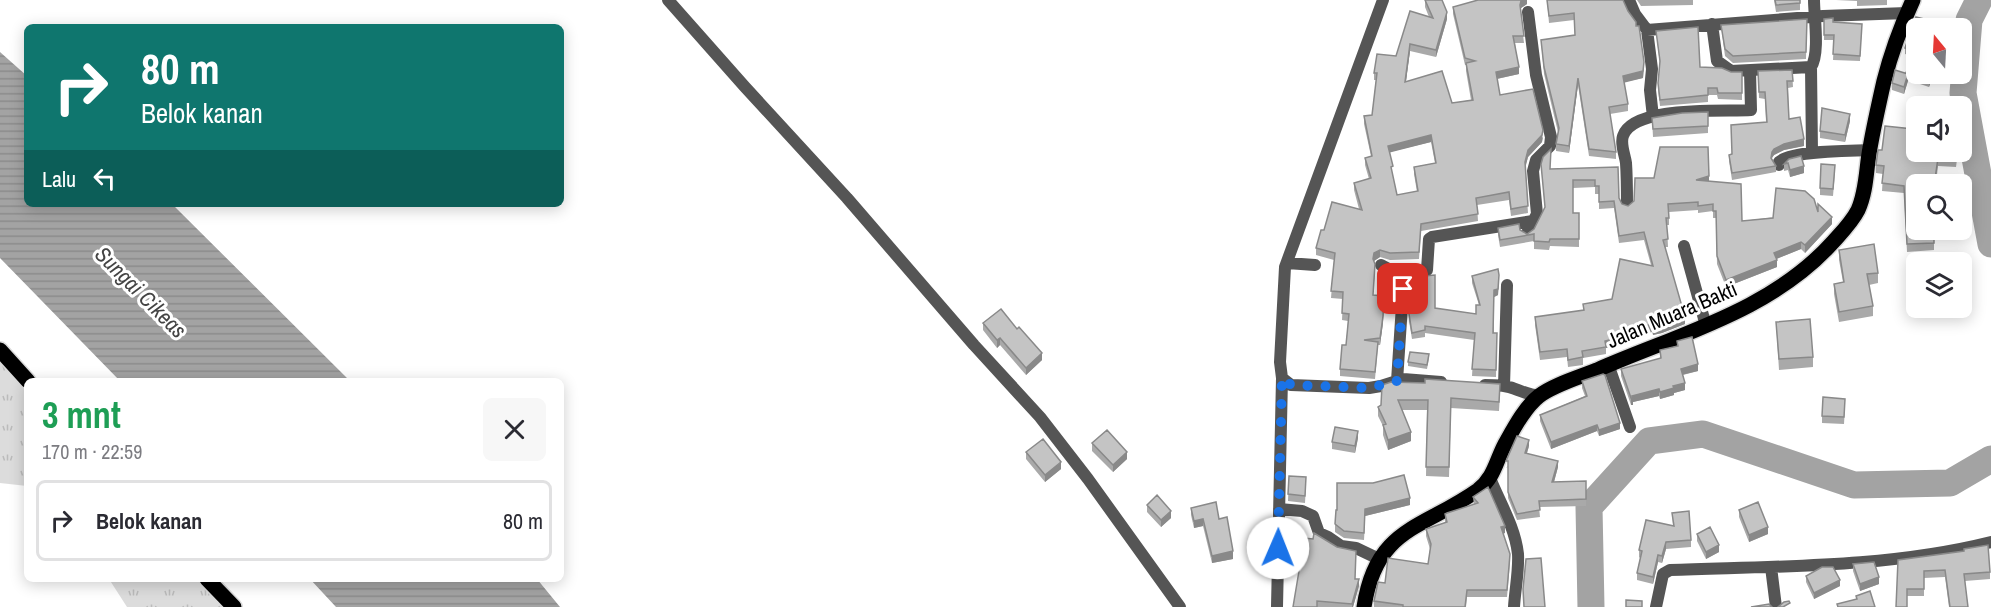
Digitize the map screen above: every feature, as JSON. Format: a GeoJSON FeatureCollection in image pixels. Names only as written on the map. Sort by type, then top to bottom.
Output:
{"type":"FeatureCollection","features":[{"type":"Feature","properties":{"kind":"main road","name":"Jalan Muara Bakti"},"geometry":{"type":"LineString","coordinates":[[1364,607],[1370,581],[1379,559],[1391,544],[1413,527],[1463,500],[1490,478],[1505,445],[1526,411],[1539,396],[1608,364],[1706,326],[1765,297],[1786,284],[1828,248],[1851,222],[1858,210],[1884,80],[1901,26],[1910,7]]}},
{"type":"Feature","properties":{"kind":"main road"},"geometry":{"type":"LineString","coordinates":[[0,350],[25,378]]}},
{"type":"Feature","properties":{"kind":"main road"},"geometry":{"type":"LineString","coordinates":[[210,582],[234,607]]}},
{"type":"Feature","properties":{"kind":"street"},"geometry":{"type":"LineString","coordinates":[[668,0],[1040,417],[1088,479],[1180,607]]}},
{"type":"Feature","properties":{"kind":"street"},"geometry":{"type":"LineString","coordinates":[[1277,607],[1282,378],[1280,362],[1285,267],[1383,0]]}},
{"type":"Feature","properties":{"kind":"street"},"geometry":{"type":"LineString","coordinates":[[1629,0],[1635,14],[1647,30],[1652,69],[1650,90],[1653,117]]}},
{"type":"Feature","properties":{"kind":"street"},"geometry":{"type":"LineString","coordinates":[[1812,153],[1810,67],[1813,64],[1815,48],[1814,0]]}},
{"type":"Feature","properties":{"kind":"street"},"geometry":{"type":"LineString","coordinates":[[1647,30],[1910,7]]}},
{"type":"Feature","properties":{"kind":"street"},"geometry":{"type":"LineString","coordinates":[[1527,233],[1537,214],[1533,171],[1536,160],[1550,146],[1551,137],[1536,75],[1528,12]]}},
{"type":"Feature","properties":{"kind":"street"},"geometry":{"type":"LineString","coordinates":[[1712,24],[1717,61],[1731,71],[1810,67]]}},
{"type":"Feature","properties":{"kind":"street"},"geometry":{"type":"LineString","coordinates":[[1628,205],[1622,138],[1626,130],[1641,121],[1675,112],[1750,110],[1750,71]]}},
{"type":"Feature","properties":{"kind":"street"},"geometry":{"type":"LineString","coordinates":[[1779,165],[1785,157],[1870,150]]}},
{"type":"Feature","properties":{"kind":"street"},"geometry":{"type":"LineString","coordinates":[[1381,265],[1404,275],[1424,273],[1427,270],[1429,239],[1432,237],[1533,221]]}},
{"type":"Feature","properties":{"kind":"street"},"geometry":{"type":"LineString","coordinates":[[1684,246],[1706,326]]}},
{"type":"Feature","properties":{"kind":"street"},"geometry":{"type":"LineString","coordinates":[[1287,263],[1315,265]]}},
{"type":"Feature","properties":{"kind":"street"},"geometry":{"type":"LineString","coordinates":[[1397,381],[1404,275]]}},
{"type":"Feature","properties":{"kind":"street"},"geometry":{"type":"LineString","coordinates":[[1504,386],[1507,285]]}},
{"type":"Feature","properties":{"kind":"street"},"geometry":{"type":"LineString","coordinates":[[1608,364],[1630,427]]}},
{"type":"Feature","properties":{"kind":"street"},"geometry":{"type":"LineString","coordinates":[[1282,378],[1291,385],[1369,388],[1403,379],[1448,382]]}},
{"type":"Feature","properties":{"kind":"street"},"geometry":{"type":"LineString","coordinates":[[1471,384],[1504,386],[1539,396]]}},
{"type":"Feature","properties":{"kind":"street"},"geometry":{"type":"LineString","coordinates":[[1490,478],[1504,506],[1517,549],[1514,607]]}},
{"type":"Feature","properties":{"kind":"street"},"geometry":{"type":"LineString","coordinates":[[1279,509],[1302,511],[1313,516],[1319,533],[1341,546],[1356,548],[1379,559]]}},
{"type":"Feature","properties":{"kind":"street"},"geometry":{"type":"LineString","coordinates":[[1656,607],[1663,574],[1667,571],[1837,564],[1928,555],[1991,542]]}},
{"type":"Feature","properties":{"kind":"street"},"geometry":{"type":"LineString","coordinates":[[1771,567],[1776,607]]}},
{"type":"Feature","properties":{"kind":"green space"},"geometry":{"type":"Polygon","coordinates":[[[0,350],[24,378],[24,486],[0,483],[0,350]]]}},
{"type":"Feature","properties":{"kind":"green space"},"geometry":{"type":"Polygon","coordinates":[[[111,582],[212,582],[235,607],[127,607],[111,582]]]}},
{"type":"Feature","properties":{"kind":"water","name":"Sungai Cikeas"},"geometry":{"type":"Polygon","coordinates":[[[0,52],[24,73],[24,207],[175,207],[347,378],[117,378],[0,258],[0,52]]]}},
{"type":"Feature","properties":{"kind":"water"},"geometry":{"type":"Polygon","coordinates":[[[313,582],[539,582],[560,607],[336,607],[313,582]]]}},
{"type":"Feature","properties":{"kind":"building"},"geometry":{"type":"Polygon","coordinates":[[[1425,0],[1442,0],[1447,12],[1436,50],[1410,44],[1405,82],[1442,71],[1452,103],[1473,100],[1466,63],[1475,61],[1465,58],[1453,7],[1478,0],[1522,0],[1520,5],[1524,36],[1513,36],[1519,67],[1496,72],[1500,95],[1533,89],[1543,130],[1542,135],[1528,150],[1525,162],[1528,206],[1511,209],[1509,192],[1476,198],[1478,214],[1421,224],[1419,252],[1390,253],[1380,250],[1374,253],[1373,295],[1384,296],[1383,316],[1380,338],[1364,340],[1378,342],[1375,372],[1340,369],[1342,345],[1346,345],[1349,314],[1342,313],[1343,292],[1331,291],[1335,253],[1316,248],[1332,202],[1362,210],[1354,183],[1371,178],[1365,158],[1372,156],[1364,116],[1372,115],[1377,54],[1396,56],[1410,11],[1433,18],[1425,0]],[[1431,135],[1388,146],[1397,195],[1418,191],[1414,167],[1436,163],[1431,135]]]}},
{"type":"Feature","properties":{"kind":"building"},"geometry":{"type":"Polygon","coordinates":[[[1547,0],[1623,0],[1636,26],[1639,26],[1643,71],[1623,76],[1628,104],[1609,107],[1616,152],[1589,149],[1578,78],[1569,146],[1556,144],[1559,128],[1544,67],[1541,40],[1575,35],[1574,13],[1549,16],[1547,0]]]}},
{"type":"Feature","properties":{"kind":"building"},"geometry":{"type":"Polygon","coordinates":[[[1775,0],[1800,0],[1800,3],[1776,5],[1775,0]]]}},
{"type":"Feature","properties":{"kind":"building"},"geometry":{"type":"Polygon","coordinates":[[[1833,18],[1833,22],[1862,24],[1860,56],[1833,54],[1834,35],[1824,35],[1824,19],[1833,18]]]}},
{"type":"Feature","properties":{"kind":"building"},"geometry":{"type":"Polygon","coordinates":[[[1807,19],[1806,52],[1733,56],[1725,49],[1721,25],[1807,19]]]}},
{"type":"Feature","properties":{"kind":"building"},"geometry":{"type":"Polygon","coordinates":[[[1698,27],[1700,67],[1742,72],[1742,93],[1718,93],[1717,88],[1708,88],[1708,95],[1660,100],[1658,83],[1660,61],[1656,31],[1698,27]]]}},
{"type":"Feature","properties":{"kind":"building"},"geometry":{"type":"Polygon","coordinates":[[[1792,70],[1793,81],[1787,81],[1789,119],[1800,117],[1804,139],[1774,149],[1771,158],[1776,166],[1732,173],[1729,155],[1732,154],[1731,125],[1767,122],[1765,92],[1759,92],[1758,71],[1792,70]]]}},
{"type":"Feature","properties":{"kind":"building"},"geometry":{"type":"Polygon","coordinates":[[[1895,70],[1906,73],[1904,87],[1892,83],[1895,70]]]}},
{"type":"Feature","properties":{"kind":"building"},"geometry":{"type":"Polygon","coordinates":[[[1822,108],[1850,114],[1845,135],[1820,131],[1822,108]]]}},
{"type":"Feature","properties":{"kind":"building"},"geometry":{"type":"Polygon","coordinates":[[[1708,112],[1708,126],[1653,129],[1652,118],[1708,112]]]}},
{"type":"Feature","properties":{"kind":"building"},"geometry":{"type":"Polygon","coordinates":[[[1885,126],[1906,128],[1906,162],[1937,162],[1936,174],[1906,174],[1906,225],[1904,186],[1882,183],[1884,166],[1876,165],[1878,150],[1882,150],[1885,126]]]}},
{"type":"Feature","properties":{"kind":"building"},"geometry":{"type":"Polygon","coordinates":[[[1660,147],[1708,147],[1709,176],[1696,180],[1741,184],[1742,221],[1773,218],[1776,188],[1805,191],[1814,199],[1818,212],[1818,204],[1832,217],[1805,245],[1801,242],[1774,253],[1777,260],[1726,280],[1717,256],[1716,211],[1713,211],[1713,204],[1698,206],[1698,202],[1668,204],[1669,218],[1666,218],[1668,239],[1663,240],[1685,317],[1662,326],[1653,328],[1652,324],[1616,334],[1617,338],[1605,341],[1606,347],[1582,351],[1583,357],[1568,360],[1567,349],[1540,352],[1535,317],[1584,310],[1583,304],[1612,299],[1620,259],[1653,266],[1644,232],[1619,236],[1614,201],[1599,202],[1599,186],[1595,186],[1595,180],[1573,180],[1573,213],[1579,213],[1579,239],[1534,241],[1534,234],[1500,240],[1498,228],[1519,224],[1520,230],[1527,234],[1534,229],[1545,207],[1541,164],[1543,157],[1551,149],[1550,169],[1618,167],[1619,198],[1622,204],[1628,206],[1634,201],[1635,178],[1654,178],[1660,147]]]}},
{"type":"Feature","properties":{"kind":"building"},"geometry":{"type":"Polygon","coordinates":[[[1801,156],[1804,166],[1790,170],[1788,163],[1784,164],[1789,159],[1801,156]]]}},
{"type":"Feature","properties":{"kind":"building"},"geometry":{"type":"Polygon","coordinates":[[[1821,164],[1835,165],[1833,189],[1820,188],[1821,164]]]}},
{"type":"Feature","properties":{"kind":"building"},"geometry":{"type":"Polygon","coordinates":[[[1907,240],[1934,240],[1934,243],[1907,244],[1907,240]]]}},
{"type":"Feature","properties":{"kind":"building"},"geometry":{"type":"Polygon","coordinates":[[[1874,244],[1878,273],[1867,274],[1873,306],[1839,312],[1834,284],[1844,282],[1839,250],[1874,244]]]}},
{"type":"Feature","properties":{"kind":"building"},"geometry":{"type":"Polygon","coordinates":[[[1498,269],[1498,289],[1494,290],[1493,333],[1497,333],[1496,370],[1472,369],[1475,333],[1425,326],[1425,330],[1412,333],[1409,314],[1412,277],[1435,275],[1435,308],[1476,314],[1476,305],[1480,305],[1472,276],[1498,269]]]}},
{"type":"Feature","properties":{"kind":"building"},"geometry":{"type":"Polygon","coordinates":[[[1001,309],[1017,329],[1019,327],[1042,353],[1026,368],[1000,338],[997,340],[983,323],[1001,309]]]}},
{"type":"Feature","properties":{"kind":"building"},"geometry":{"type":"Polygon","coordinates":[[[1810,319],[1813,357],[1779,359],[1776,322],[1810,319]]]}},
{"type":"Feature","properties":{"kind":"building"},"geometry":{"type":"Polygon","coordinates":[[[1692,337],[1698,364],[1681,369],[1685,383],[1660,392],[1659,389],[1631,398],[1621,369],[1661,358],[1660,350],[1678,346],[1677,341],[1692,337]]]}},
{"type":"Feature","properties":{"kind":"building"},"geometry":{"type":"Polygon","coordinates":[[[1410,352],[1429,354],[1427,365],[1408,362],[1410,352]]]}},
{"type":"Feature","properties":{"kind":"building"},"geometry":{"type":"Polygon","coordinates":[[[1603,374],[1620,423],[1599,430],[1597,425],[1551,442],[1540,415],[1587,396],[1582,381],[1603,374]]]}},
{"type":"Feature","properties":{"kind":"building"},"geometry":{"type":"Polygon","coordinates":[[[1425,379],[1500,384],[1499,402],[1451,398],[1449,467],[1426,467],[1428,400],[1398,400],[1411,432],[1388,440],[1383,425],[1386,424],[1378,407],[1381,405],[1382,385],[1391,382],[1425,383],[1425,379]]]}},
{"type":"Feature","properties":{"kind":"building"},"geometry":{"type":"Polygon","coordinates":[[[1823,397],[1845,399],[1844,417],[1822,416],[1823,397]]]}},
{"type":"Feature","properties":{"kind":"building"},"geometry":{"type":"Polygon","coordinates":[[[1335,427],[1358,431],[1355,446],[1332,442],[1335,427]]]}},
{"type":"Feature","properties":{"kind":"building"},"geometry":{"type":"Polygon","coordinates":[[[1107,430],[1127,452],[1113,465],[1092,443],[1107,430]]]}},
{"type":"Feature","properties":{"kind":"building"},"geometry":{"type":"Polygon","coordinates":[[[1517,436],[1529,440],[1525,453],[1558,461],[1552,482],[1586,481],[1586,499],[1539,501],[1540,510],[1517,514],[1508,492],[1508,461],[1506,461],[1517,436]]]}},
{"type":"Feature","properties":{"kind":"building"},"geometry":{"type":"Polygon","coordinates":[[[1043,439],[1061,462],[1045,475],[1026,452],[1043,439]]]}},
{"type":"Feature","properties":{"kind":"building"},"geometry":{"type":"Polygon","coordinates":[[[1404,475],[1410,498],[1365,509],[1364,533],[1344,531],[1335,524],[1337,483],[1373,483],[1404,475]]]}},
{"type":"Feature","properties":{"kind":"building"},"geometry":{"type":"Polygon","coordinates":[[[1289,476],[1306,477],[1305,496],[1288,494],[1289,476]]]}},
{"type":"Feature","properties":{"kind":"building"},"geometry":{"type":"Polygon","coordinates":[[[1488,487],[1505,526],[1501,527],[1510,554],[1507,590],[1467,590],[1465,607],[1403,607],[1403,605],[1374,601],[1378,582],[1385,583],[1388,558],[1428,564],[1431,544],[1426,529],[1447,522],[1445,514],[1447,513],[1478,503],[1473,497],[1488,487]]]}},
{"type":"Feature","properties":{"kind":"building"},"geometry":{"type":"Polygon","coordinates":[[[1157,495],[1171,511],[1161,520],[1147,505],[1157,495]]]}},
{"type":"Feature","properties":{"kind":"building"},"geometry":{"type":"Polygon","coordinates":[[[1216,502],[1219,519],[1227,517],[1233,551],[1212,556],[1203,519],[1194,521],[1191,508],[1216,502]]]}},
{"type":"Feature","properties":{"kind":"building"},"geometry":{"type":"Polygon","coordinates":[[[1758,502],[1768,527],[1749,535],[1739,510],[1758,502]]]}},
{"type":"Feature","properties":{"kind":"building"},"geometry":{"type":"Polygon","coordinates":[[[1689,511],[1691,540],[1666,542],[1662,556],[1658,555],[1653,577],[1637,573],[1642,551],[1639,550],[1646,520],[1674,526],[1672,513],[1689,511]]]}},
{"type":"Feature","properties":{"kind":"building"},"geometry":{"type":"Polygon","coordinates":[[[1710,527],[1719,545],[1706,552],[1697,534],[1710,527]]]}},
{"type":"Feature","properties":{"kind":"building"},"geometry":{"type":"Polygon","coordinates":[[[1314,533],[1337,547],[1356,551],[1355,579],[1359,579],[1352,604],[1317,601],[1317,607],[1293,607],[1301,559],[1292,558],[1295,537],[1313,539],[1314,533]]]}},
{"type":"Feature","properties":{"kind":"building"},"geometry":{"type":"Polygon","coordinates":[[[1988,545],[1990,572],[1964,574],[1968,607],[1950,607],[1945,570],[1924,571],[1924,589],[1907,589],[1907,607],[1896,607],[1898,560],[1964,551],[1964,549],[1988,545]]]}},
{"type":"Feature","properties":{"kind":"building"},"geometry":{"type":"Polygon","coordinates":[[[1541,558],[1545,607],[1524,607],[1526,559],[1541,558]]]}},
{"type":"Feature","properties":{"kind":"building"},"geometry":{"type":"Polygon","coordinates":[[[1874,562],[1879,577],[1860,584],[1853,564],[1874,562]]]}},
{"type":"Feature","properties":{"kind":"building"},"geometry":{"type":"Polygon","coordinates":[[[1822,567],[1833,567],[1840,580],[1814,593],[1806,576],[1822,567]]]}},
{"type":"Feature","properties":{"kind":"building"},"geometry":{"type":"Polygon","coordinates":[[[1870,591],[1875,607],[1838,607],[1837,604],[1857,599],[1856,596],[1870,591]]]}},
{"type":"Feature","properties":{"kind":"building"},"geometry":{"type":"Polygon","coordinates":[[[1626,600],[1642,601],[1642,607],[1626,607],[1626,600]]]}},
{"type":"Feature","properties":{"kind":"building"},"geometry":{"type":"Polygon","coordinates":[[[1789,601],[1790,603],[1783,607],[1778,607],[1784,602],[1789,601]]]}},
{"type":"Feature","properties":{"kind":"building"},"geometry":{"type":"Polygon","coordinates":[[[1769,604],[1772,607],[1751,607],[1769,604]]]}},
{"type":"Feature","properties":{"kind":"waterway"},"geometry":{"type":"LineString","coordinates":[[1979,0],[1969,20],[1963,93],[1991,244]]}},
{"type":"Feature","properties":{"kind":"waterway"},"geometry":{"type":"LineString","coordinates":[[1591,607],[1589,507],[1649,441],[1703,434],[1854,485],[1950,483],[1991,459]]}},
{"type":"Feature","properties":{"kind":"route"},"geometry":{"type":"LineString","coordinates":[[1278,548],[1282,378],[1291,385],[1369,388],[1397,381],[1403,289]]}}]}
